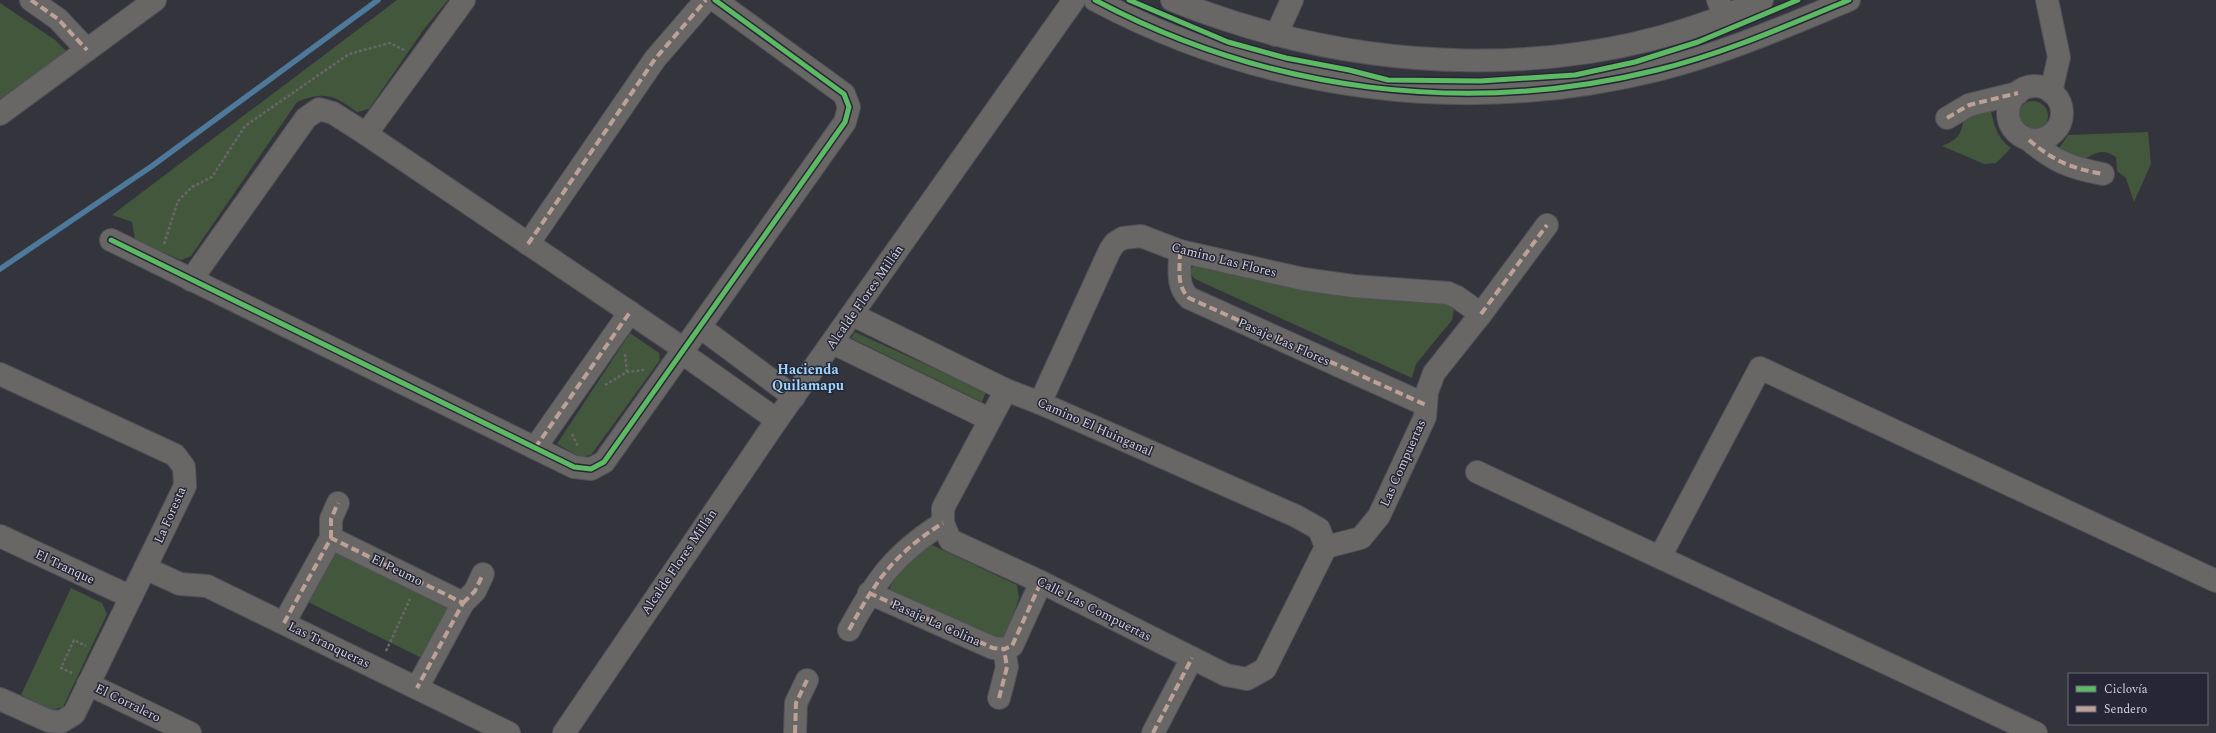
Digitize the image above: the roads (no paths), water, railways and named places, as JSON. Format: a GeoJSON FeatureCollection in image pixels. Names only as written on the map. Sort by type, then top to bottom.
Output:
{"type":"FeatureCollection","features":[{"type":"Feature","properties":{"kind":"street"},"geometry":{"type":"LineString","coordinates":[[31,0],[58,19],[87,50]]}},
{"type":"Feature","properties":{"kind":"street"},"geometry":{"type":"LineString","coordinates":[[0,114],[155,0]]}},
{"type":"Feature","properties":{"kind":"street"},"geometry":{"type":"LineString","coordinates":[[366,134],[464,0]]}},
{"type":"Feature","properties":{"kind":"street"},"geometry":{"type":"LineString","coordinates":[[528,244],[655,59],[706,0]]}},
{"type":"Feature","properties":{"kind":"street"},"geometry":{"type":"LineString","coordinates":[[110,240],[191,280],[539,442],[574,468],[591,469],[604,462],[845,122],[849,107],[844,94],[715,0]]}},
{"type":"Feature","properties":{"kind":"street","name":"Alcalde Flores Millán"},"geometry":{"type":"LineString","coordinates":[[564,733],[794,397],[1074,0]]}},
{"type":"Feature","properties":{"kind":"street"},"geometry":{"type":"LineString","coordinates":[[1095,0],[1160,32],[1245,62],[1311,78],[1378,89],[1425,93],[1472,94],[1527,92],[1612,80],[1703,57],[1748,42],[1849,0]]}},
{"type":"Feature","properties":{"kind":"street"},"geometry":{"type":"LineString","coordinates":[[1172,0],[1230,22],[1308,43],[1374,53],[1462,60],[1550,57],[1639,42],[1721,8],[1762,0]]}},
{"type":"Feature","properties":{"kind":"street"},"geometry":{"type":"LineString","coordinates":[[1276,35],[1292,0]]}},
{"type":"Feature","properties":{"kind":"street"},"geometry":{"type":"LineString","coordinates":[[2047,0],[2059,57],[2051,92]]}},
{"type":"Feature","properties":{"kind":"street"},"geometry":{"type":"LineString","coordinates":[[1374,53],[1371,76],[1378,89]]}},
{"type":"Feature","properties":{"kind":"street"},"geometry":{"type":"LineString","coordinates":[[1947,118],[1969,105],[2018,93],[2034,86],[2051,92],[2061,107],[2059,125],[2054,132],[2046,137],[2029,140]]}},
{"type":"Feature","properties":{"kind":"street"},"geometry":{"type":"LineString","coordinates":[[2018,93],[2008,107],[2010,124],[2014,131],[2029,140],[2048,156],[2076,169],[2103,174]]}},
{"type":"Feature","properties":{"kind":"street"},"geometry":{"type":"LineString","coordinates":[[191,280],[306,118],[319,110],[333,112],[630,312],[679,356],[778,420]]}},
{"type":"Feature","properties":{"kind":"street","name":"Las Compuertas"},"geometry":{"type":"LineString","coordinates":[[1326,547],[1361,538],[1379,516],[1425,417],[1427,392],[1434,373],[1481,314],[1547,225]]}},
{"type":"Feature","properties":{"kind":"street","name":"Camino Las Flores"},"geometry":{"type":"LineString","coordinates":[[1040,403],[1115,243],[1127,236],[1141,236],[1180,251],[1303,279],[1353,286],[1448,293],[1481,314]]}},
{"type":"Feature","properties":{"kind":"street","name":"Pasaje Las Flores"},"geometry":{"type":"LineString","coordinates":[[1180,251],[1180,285],[1183,293],[1189,298],[1426,405]]}},
{"type":"Feature","properties":{"kind":"street"},"geometry":{"type":"LineString","coordinates":[[539,442],[630,312]]}},
{"type":"Feature","properties":{"kind":"street","name":"Camino El Huinganal"},"geometry":{"type":"LineString","coordinates":[[853,315],[1006,390],[1040,403],[1296,516],[1319,529],[1326,547]]}},
{"type":"Feature","properties":{"kind":"street"},"geometry":{"type":"LineString","coordinates":[[700,327],[794,397]]}},
{"type":"Feature","properties":{"kind":"street"},"geometry":{"type":"LineString","coordinates":[[833,343],[989,419]]}},
{"type":"Feature","properties":{"kind":"street"},"geometry":{"type":"LineString","coordinates":[[1660,557],[1760,368],[2216,581]]}},
{"type":"Feature","properties":{"kind":"street","name":"La Foresta"},"geometry":{"type":"LineString","coordinates":[[0,374],[176,456],[184,468],[185,486],[74,714],[61,722],[49,721],[0,699]]}},
{"type":"Feature","properties":{"kind":"street"},"geometry":{"type":"LineString","coordinates":[[849,630],[869,593],[889,565],[924,535],[943,523],[943,508],[989,419],[1006,390]]}},
{"type":"Feature","properties":{"kind":"street"},"geometry":{"type":"LineString","coordinates":[[1477,472],[2036,733]]}},
{"type":"Feature","properties":{"kind":"street"},"geometry":{"type":"LineString","coordinates":[[284,623],[331,538],[331,519],[338,502]]}},
{"type":"Feature","properties":{"kind":"street","name":"Calle Las Compuertas"},"geometry":{"type":"LineString","coordinates":[[943,523],[950,540],[1041,582],[1226,675],[1247,679],[1265,669],[1326,547]]}},
{"type":"Feature","properties":{"kind":"street","name":"El Tranque"},"geometry":{"type":"LineString","coordinates":[[0,536],[131,597]]}},
{"type":"Feature","properties":{"kind":"street","name":"El Peumo"},"geometry":{"type":"LineString","coordinates":[[331,538],[463,603]]}},
{"type":"Feature","properties":{"kind":"street","name":"Las Tranqueras"},"geometry":{"type":"LineString","coordinates":[[145,568],[180,584],[207,586],[509,733]]}},
{"type":"Feature","properties":{"kind":"street"},"geometry":{"type":"LineString","coordinates":[[417,688],[463,603],[475,591],[483,574]]}},
{"type":"Feature","properties":{"kind":"street"},"geometry":{"type":"LineString","coordinates":[[999,698],[1007,667],[1004,649],[1012,646],[1041,582]]}},
{"type":"Feature","properties":{"kind":"street","name":"Pasaje La Colina"},"geometry":{"type":"LineString","coordinates":[[869,593],[993,648],[1004,649]]}},
{"type":"Feature","properties":{"kind":"street"},"geometry":{"type":"LineString","coordinates":[[1153,733],[1192,658]]}},
{"type":"Feature","properties":{"kind":"street"},"geometry":{"type":"LineString","coordinates":[[795,733],[796,703],[807,680]]}},
{"type":"Feature","properties":{"kind":"street","name":"El Corralero"},"geometry":{"type":"LineString","coordinates":[[88,684],[190,733]]}},
{"type":"Feature","properties":{"kind":"waterway"},"geometry":{"type":"LineString","coordinates":[[0,269],[152,166],[378,0]]}},
{"type":"Feature","properties":{"kind":"district","name":"Hacienda Quilamapu"},"geometry":{"type":"Point","coordinates":[808,378]}}]}
